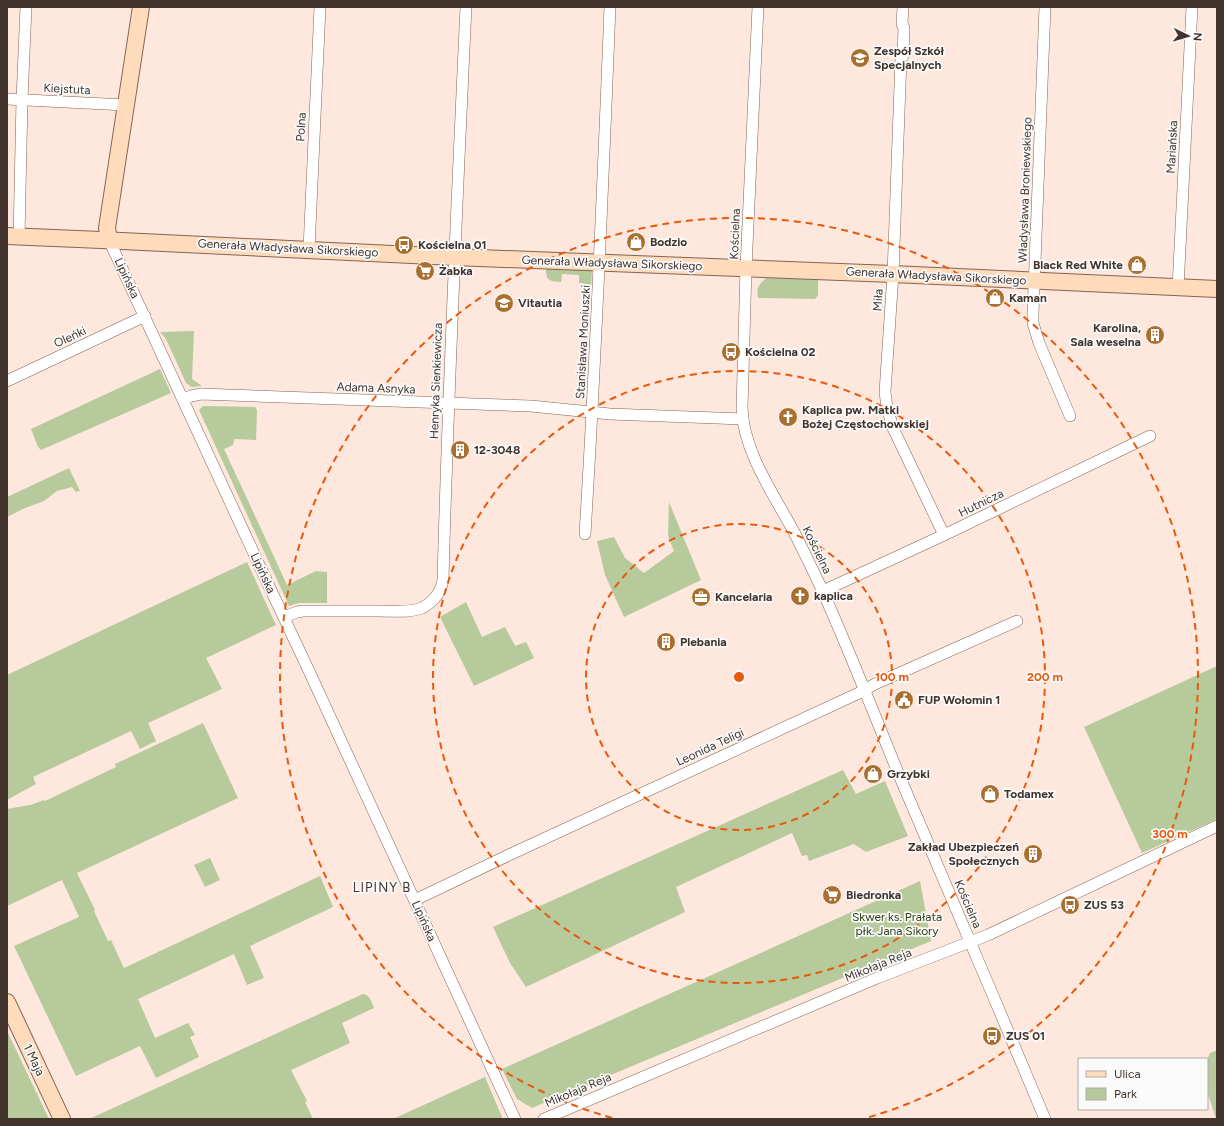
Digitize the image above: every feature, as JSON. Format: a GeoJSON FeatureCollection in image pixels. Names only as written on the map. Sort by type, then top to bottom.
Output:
{"type":"FeatureCollection","features":[{"type":"Feature","properties":{"kind":"street"},"geometry":{"type":"LineString","coordinates":[[13,236],[22,100],[26,7]]}},
{"type":"Feature","properties":{"kind":"street","name":"Lipińska"},"geometry":{"type":"LineString","coordinates":[[141,7],[107,228],[109,240],[515,1119]]}},
{"type":"Feature","properties":{"kind":"street","name":"Polna"},"geometry":{"type":"LineString","coordinates":[[309,249],[320,7]]}},
{"type":"Feature","properties":{"kind":"street","name":"Henryka Sienkiewicza"},"geometry":{"type":"LineString","coordinates":[[284,617],[303,611],[408,611],[423,607],[432,601],[442,586],[454,257],[466,7]]}},
{"type":"Feature","properties":{"kind":"street","name":"Stanisława Moniuszki"},"geometry":{"type":"LineString","coordinates":[[585,534],[600,262],[610,7]]}},
{"type":"Feature","properties":{"kind":"street","name":"Kościelna"},"geometry":{"type":"LineString","coordinates":[[758,7],[746,268],[742,419],[763,478],[794,532],[823,591],[1045,1119]]}},
{"type":"Feature","properties":{"kind":"street","name":"Miła"},"geometry":{"type":"LineString","coordinates":[[903,7],[902,24],[904,34],[903,56],[901,58],[893,274],[885,379],[886,407],[893,428],[944,535]]}},
{"type":"Feature","properties":{"kind":"street","name":"Władysława Broniewskiego"},"geometry":{"type":"LineString","coordinates":[[1045,7],[1033,314],[1036,333],[1070,416]]}},
{"type":"Feature","properties":{"kind":"street","name":"Mariańska"},"geometry":{"type":"LineString","coordinates":[[1178,288],[1192,7]]}},
{"type":"Feature","properties":{"kind":"street","name":"Kiejstuta"},"geometry":{"type":"LineString","coordinates":[[7,99],[125,105]]}},
{"type":"Feature","properties":{"kind":"street","name":"Generała Władysława Sikorskiego"},"geometry":{"type":"LineString","coordinates":[[13,236],[454,257],[893,274],[1217,289]]}},
{"type":"Feature","properties":{"kind":"street","name":"Oleńki"},"geometry":{"type":"LineString","coordinates":[[7,381],[145,316]]}},
{"type":"Feature","properties":{"kind":"street","name":"Adama Asnyka"},"geometry":{"type":"LineString","coordinates":[[183,399],[200,394],[531,406],[592,413],[742,419]]}},
{"type":"Feature","properties":{"kind":"street","name":"Hutnicza"},"geometry":{"type":"LineString","coordinates":[[823,591],[944,535],[1150,436]]}},
{"type":"Feature","properties":{"kind":"street","name":"Leonida Teligi"},"geometry":{"type":"LineString","coordinates":[[415,900],[875,684],[1017,620]]}},
{"type":"Feature","properties":{"kind":"street","name":"Mikołaja Reja"},"geometry":{"type":"LineString","coordinates":[[544,1119],[877,978],[970,943],[1007,927],[1217,826]]}},
{"type":"Feature","properties":{"kind":"street","name":"1 Maja"},"geometry":{"type":"LineString","coordinates":[[7,1002],[62,1119]]}},
{"type":"Feature","properties":{"kind":"green space"},"geometry":{"type":"Polygon","coordinates":[[[546,268],[592,270],[591,290],[586,284],[579,283],[579,275],[562,274],[561,282],[551,281],[547,276],[546,268]]]}},
{"type":"Feature","properties":{"kind":"green space"},"geometry":{"type":"Polygon","coordinates":[[[766,278],[818,279],[818,295],[815,299],[758,298],[757,291],[759,286],[766,278]]]}},
{"type":"Feature","properties":{"kind":"green space"},"geometry":{"type":"Polygon","coordinates":[[[194,331],[192,379],[202,386],[192,387],[186,383],[166,339],[160,332],[194,331]]]}},
{"type":"Feature","properties":{"kind":"green space"},"geometry":{"type":"Polygon","coordinates":[[[160,369],[171,393],[41,450],[38,447],[31,429],[160,369]]]}},
{"type":"Feature","properties":{"kind":"green space"},"geometry":{"type":"Polygon","coordinates":[[[203,406],[255,407],[257,410],[256,440],[234,439],[233,445],[224,449],[287,585],[316,571],[327,572],[327,603],[299,603],[289,606],[199,410],[203,406]]]}},
{"type":"Feature","properties":{"kind":"green space"},"geometry":{"type":"Polygon","coordinates":[[[69,468],[80,491],[76,492],[72,487],[57,491],[44,501],[7,517],[7,497],[69,468]]]}},
{"type":"Feature","properties":{"kind":"green space"},"geometry":{"type":"Polygon","coordinates":[[[669,502],[701,580],[624,617],[605,575],[597,541],[614,537],[625,558],[644,573],[674,551],[668,536],[669,502]]]}},
{"type":"Feature","properties":{"kind":"green space"},"geometry":{"type":"Polygon","coordinates":[[[247,562],[276,625],[206,658],[222,689],[148,723],[156,741],[140,749],[131,731],[33,777],[36,784],[7,800],[7,675],[247,562]]]}},
{"type":"Feature","properties":{"kind":"green space"},"geometry":{"type":"Polygon","coordinates":[[[466,602],[482,637],[505,627],[515,646],[526,642],[534,658],[474,686],[440,617],[466,602]]]}},
{"type":"Feature","properties":{"kind":"green space"},"geometry":{"type":"Polygon","coordinates":[[[1217,666],[1217,819],[1142,853],[1084,727],[1217,666]]]}},
{"type":"Feature","properties":{"kind":"green space"},"geometry":{"type":"Polygon","coordinates":[[[203,723],[238,798],[77,873],[108,941],[111,940],[124,968],[320,876],[333,907],[250,946],[264,978],[247,985],[234,954],[138,999],[155,1038],[188,1023],[195,1035],[190,1037],[199,1057],[156,1078],[140,1046],[76,1076],[14,946],[79,917],[62,880],[7,906],[7,809],[45,801],[116,767],[115,764],[203,723]]]}},
{"type":"Feature","properties":{"kind":"green space"},"geometry":{"type":"Polygon","coordinates":[[[843,770],[856,794],[885,781],[908,836],[866,852],[854,844],[809,861],[807,855],[802,856],[792,833],[676,887],[685,912],[526,987],[510,963],[493,927],[843,770]]]}},
{"type":"Feature","properties":{"kind":"green space"},"geometry":{"type":"Polygon","coordinates":[[[210,858],[220,880],[205,887],[194,865],[210,858]]]}},
{"type":"Feature","properties":{"kind":"green space","name":"Skwer ks. Prałata płk. Jana Sikory"},"geometry":{"type":"Polygon","coordinates":[[[920,881],[931,941],[532,1108],[517,1099],[502,1069],[765,951],[920,881]]]}},
{"type":"Feature","properties":{"kind":"green space"},"geometry":{"type":"Polygon","coordinates":[[[363,994],[369,997],[374,1008],[342,1023],[350,1043],[291,1070],[307,1101],[305,1102],[313,1119],[89,1119],[363,994]]]}},
{"type":"Feature","properties":{"kind":"green space"},"geometry":{"type":"Polygon","coordinates":[[[7,1032],[8,1033],[49,1119],[7,1119],[7,1032]]]}},
{"type":"Feature","properties":{"kind":"green space"},"geometry":{"type":"Polygon","coordinates":[[[1217,1050],[1217,1119],[1208,1094],[1208,1058],[1210,1053],[1217,1050]]]}},
{"type":"Feature","properties":{"kind":"green space"},"geometry":{"type":"Polygon","coordinates":[[[485,1077],[502,1119],[393,1119],[485,1077]]]}},
{"type":"Feature","properties":{"kind":"place","name":"Zespół Szkół Specjalnych"},"geometry":{"type":"Point","coordinates":[860,58]}},
{"type":"Feature","properties":{"kind":"place","name":"Bodzio"},"geometry":{"type":"Point","coordinates":[636,242]}},
{"type":"Feature","properties":{"kind":"place","name":"Kościelna 01"},"geometry":{"type":"Point","coordinates":[404,245]}},
{"type":"Feature","properties":{"kind":"place","name":"Black Red White"},"geometry":{"type":"Point","coordinates":[1137,265]}},
{"type":"Feature","properties":{"kind":"place","name":"Żabka"},"geometry":{"type":"Point","coordinates":[425,271]}},
{"type":"Feature","properties":{"kind":"place","name":"Kaman"},"geometry":{"type":"Point","coordinates":[995,298]}},
{"type":"Feature","properties":{"kind":"place","name":"Vitautia"},"geometry":{"type":"Point","coordinates":[504,303]}},
{"type":"Feature","properties":{"kind":"place","name":"Karolina, Sala weselna"},"geometry":{"type":"Point","coordinates":[1155,335]}},
{"type":"Feature","properties":{"kind":"place","name":"Kościelna 02"},"geometry":{"type":"Point","coordinates":[731,352]}},
{"type":"Feature","properties":{"kind":"place","name":"Kaplica pw. Matki Bożej Częstochowskiej"},"geometry":{"type":"Point","coordinates":[788,417]}},
{"type":"Feature","properties":{"kind":"place","name":"12-3048"},"geometry":{"type":"Point","coordinates":[460,450]}},
{"type":"Feature","properties":{"kind":"place","name":"kaplica"},"geometry":{"type":"Point","coordinates":[800,596]}},
{"type":"Feature","properties":{"kind":"place","name":"Kancelaria"},"geometry":{"type":"Point","coordinates":[701,597]}},
{"type":"Feature","properties":{"kind":"place","name":"Plebania"},"geometry":{"type":"Point","coordinates":[666,642]}},
{"type":"Feature","properties":{"kind":"place","name":"FUP Wołomin 1"},"geometry":{"type":"Point","coordinates":[904,700]}},
{"type":"Feature","properties":{"kind":"place","name":"Grzybki"},"geometry":{"type":"Point","coordinates":[873,774]}},
{"type":"Feature","properties":{"kind":"place","name":"Todamex"},"geometry":{"type":"Point","coordinates":[990,794]}},
{"type":"Feature","properties":{"kind":"place","name":"Zakład Ubezpieczeń Społecznych"},"geometry":{"type":"Point","coordinates":[1033,854]}},
{"type":"Feature","properties":{"kind":"place","name":"Biedronka"},"geometry":{"type":"Point","coordinates":[832,895]}},
{"type":"Feature","properties":{"kind":"place","name":"ZUS 53"},"geometry":{"type":"Point","coordinates":[1070,905]}},
{"type":"Feature","properties":{"kind":"place","name":"ZUS 01"},"geometry":{"type":"Point","coordinates":[992,1036]}},
{"type":"Feature","properties":{"kind":"district","name":"LIPINY B"},"geometry":{"type":"Point","coordinates":[382,887]}}]}
